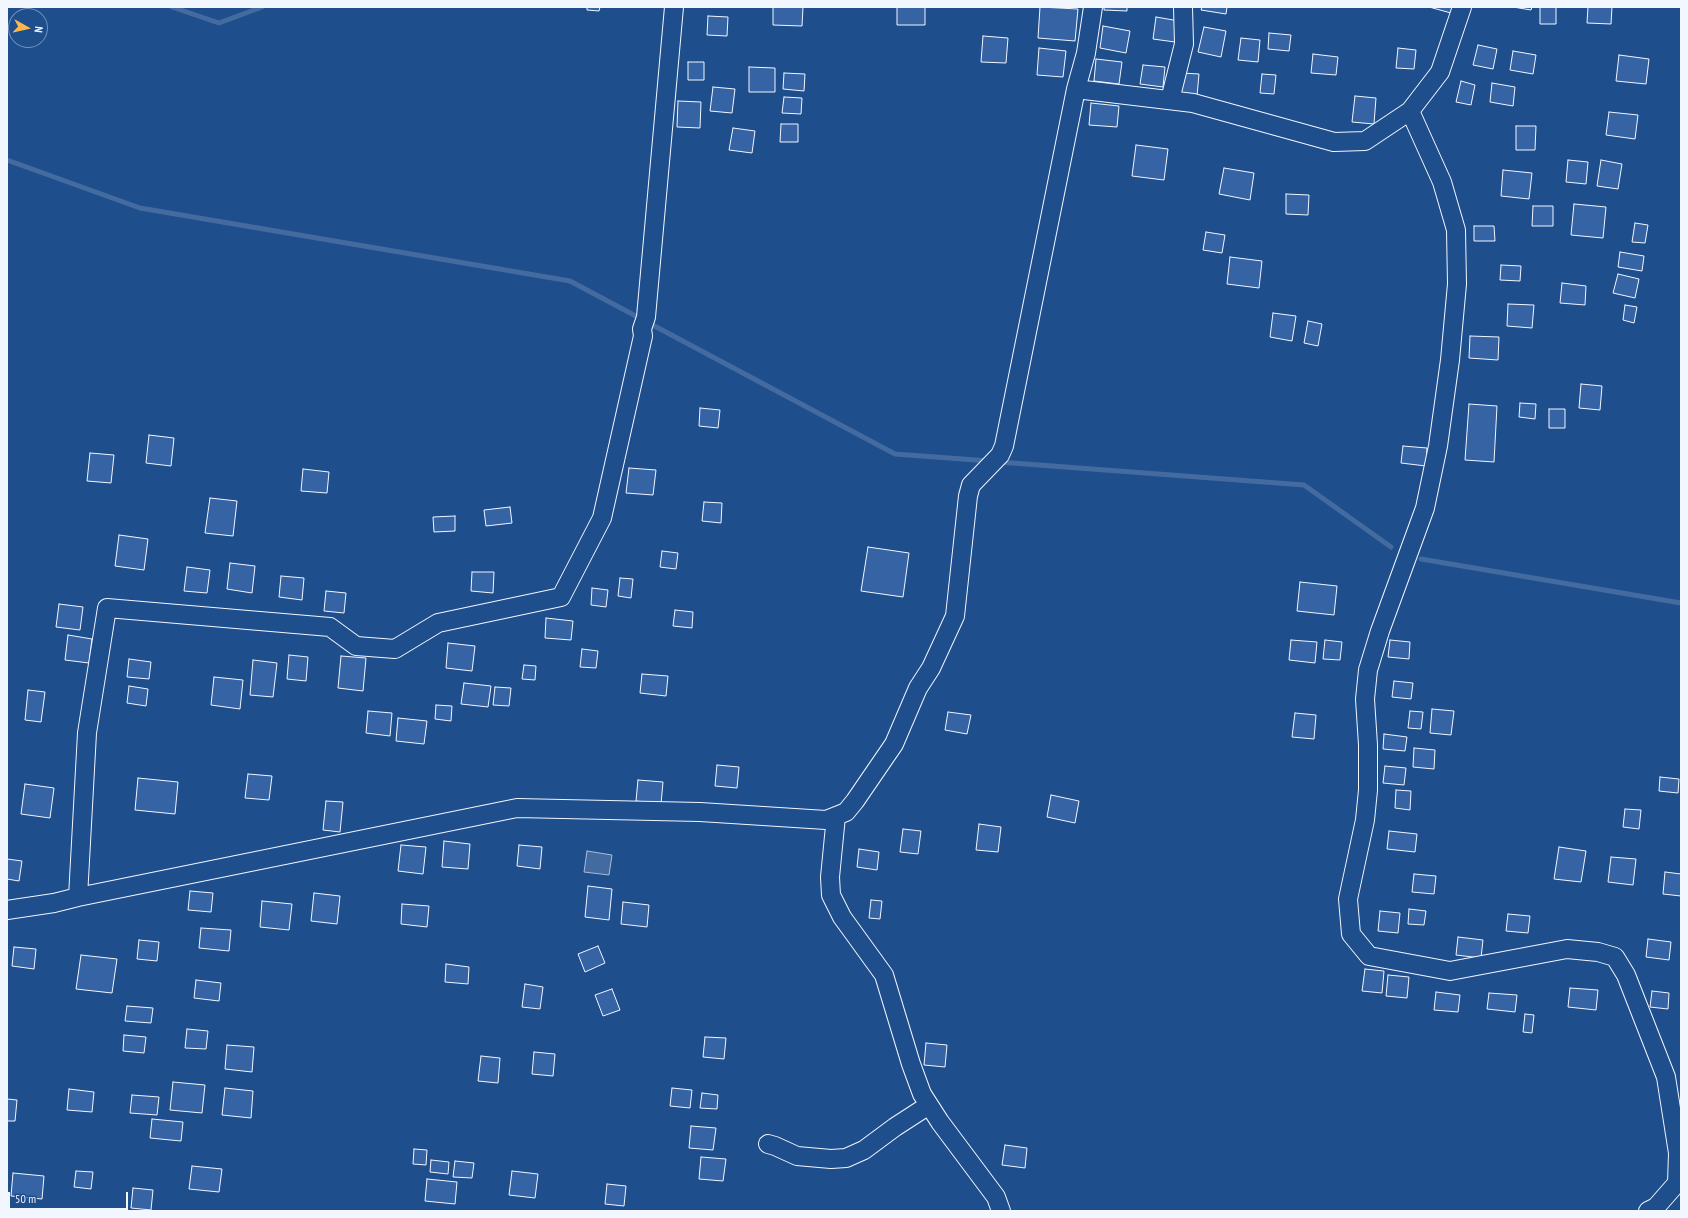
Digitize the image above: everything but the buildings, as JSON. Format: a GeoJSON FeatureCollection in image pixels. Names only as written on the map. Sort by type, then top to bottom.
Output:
{"type":"FeatureCollection","features":[{"type":"Feature","properties":{"kind":"street"},"geometry":{"type":"LineString","coordinates":[[78,897],[87,733],[107,608],[330,627],[356,646],[396,649],[438,623],[561,597],[602,518],[643,336],[674,7]]}},
{"type":"Feature","properties":{"kind":"street"},"geometry":{"type":"LineString","coordinates":[[7,910],[54,903],[517,808],[700,812],[826,820],[846,812],[894,744],[918,688],[931,668],[955,616],[968,496],[971,485],[1000,455],[1004,446],[1076,89],[1086,53],[1092,7]]}},
{"type":"Feature","properties":{"kind":"street"},"geometry":{"type":"LineString","coordinates":[[1170,100],[1184,44],[1183,7]]}},
{"type":"Feature","properties":{"kind":"street"},"geometry":{"type":"LineString","coordinates":[[1076,89],[1194,103],[1334,142],[1365,141],[1410,111],[1440,72],[1462,7]]}},
{"type":"Feature","properties":{"kind":"street"},"geometry":{"type":"LineString","coordinates":[[1410,111],[1442,182],[1456,230],[1457,284],[1450,360],[1438,446],[1425,508],[1380,631],[1368,670],[1365,699],[1368,745],[1368,790],[1365,820],[1348,899],[1351,934],[1369,956],[1450,971],[1567,950],[1598,952],[1615,957],[1626,975],[1666,1077],[1678,1153],[1679,1182],[1656,1207],[1648,1211]]}},
{"type":"Feature","properties":{"kind":"street"},"geometry":{"type":"LineString","coordinates":[[836,816],[830,877],[831,895],[842,917],[884,975],[911,1064],[922,1094],[996,1197],[1001,1211]]}},
{"type":"Feature","properties":{"kind":"street"},"geometry":{"type":"LineString","coordinates":[[768,1144],[797,1156],[831,1159],[846,1158],[864,1150],[895,1127],[929,1105]]}},
{"type":"Feature","properties":{"kind":"water"},"geometry":{"type":"Polygon","coordinates":[[[587,851],[612,855],[609,875],[584,872],[587,851]]]}},
{"type":"Feature","properties":{"kind":"waterway"},"geometry":{"type":"LineString","coordinates":[[172,7],[219,23],[262,7]]}},
{"type":"Feature","properties":{"kind":"waterway"},"geometry":{"type":"LineString","coordinates":[[7,160],[140,208],[570,281],[895,454],[989,461]]}},
{"type":"Feature","properties":{"kind":"waterway"},"geometry":{"type":"LineString","coordinates":[[999,462],[1304,485],[1391,547]]}},
{"type":"Feature","properties":{"kind":"waterway"},"geometry":{"type":"LineString","coordinates":[[1421,559],[1681,603]]}}]}
